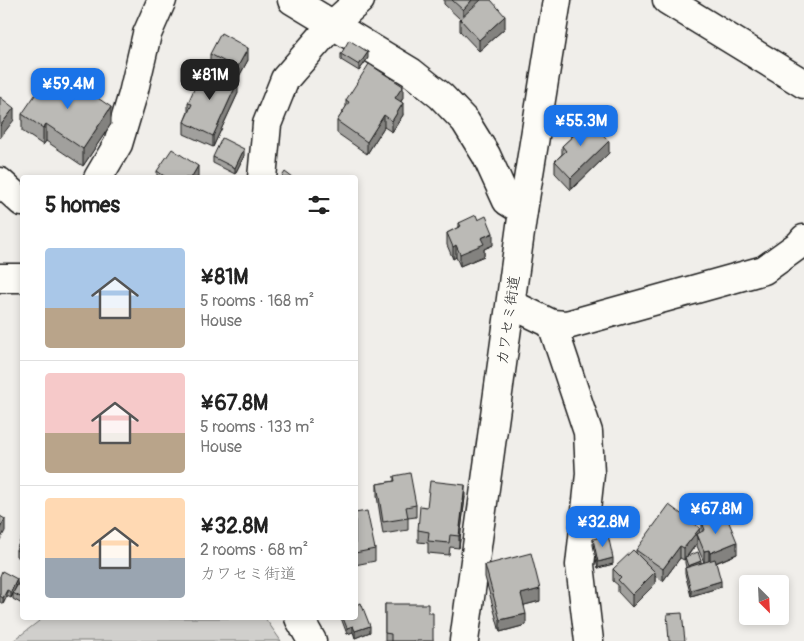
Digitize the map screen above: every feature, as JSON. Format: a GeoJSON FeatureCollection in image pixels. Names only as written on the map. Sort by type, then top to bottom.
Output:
{"type":"FeatureCollection","features":[{"type":"Feature","properties":{"kind":"street"},"geometry":{"type":"LineString","coordinates":[[100,175],[118,144],[133,94],[147,34],[162,0]]}},
{"type":"Feature","properties":{"kind":"street"},"geometry":{"type":"LineString","coordinates":[[292,0],[411,72],[441,96],[465,121],[486,155],[507,201],[523,211]]}},
{"type":"Feature","properties":{"kind":"street"},"geometry":{"type":"LineString","coordinates":[[262,175],[267,124],[285,79],[332,25],[360,0]]}},
{"type":"Feature","properties":{"kind":"street","name":"カワセミ街道"},"geometry":{"type":"LineString","coordinates":[[464,641],[523,211],[557,0]]}},
{"type":"Feature","properties":{"kind":"street"},"geometry":{"type":"LineString","coordinates":[[667,0],[804,84]]}},
{"type":"Feature","properties":{"kind":"street"},"geometry":{"type":"LineString","coordinates":[[0,182],[20,200]]}},
{"type":"Feature","properties":{"kind":"street"},"geometry":{"type":"LineString","coordinates":[[511,304],[552,324],[567,325],[764,270],[800,244],[804,239]]}},
{"type":"Feature","properties":{"kind":"street"},"geometry":{"type":"LineString","coordinates":[[0,278],[20,278]]}},
{"type":"Feature","properties":{"kind":"street"},"geometry":{"type":"LineString","coordinates":[[552,324],[588,432],[590,474],[580,565],[589,641]]}},
{"type":"Feature","properties":{"kind":"street"},"geometry":{"type":"LineString","coordinates":[[300,620],[312,641]]}},
{"type":"Feature","properties":{"kind":"shaded area"},"geometry":{"type":"Polygon","coordinates":[[[40,620],[266,620],[281,641],[13,641],[40,620]]]}},
{"type":"Feature","properties":{"kind":"building"},"geometry":{"type":"Polygon","coordinates":[[[452,0],[472,0],[463,10],[452,0]]]}},
{"type":"Feature","properties":{"kind":"building"},"geometry":{"type":"Polygon","coordinates":[[[481,0],[491,0],[505,16],[479,40],[460,19],[481,0]]]}},
{"type":"Feature","properties":{"kind":"building"},"geometry":{"type":"Polygon","coordinates":[[[221,33],[248,48],[237,68],[210,54],[221,33]]]}},
{"type":"Feature","properties":{"kind":"building"},"geometry":{"type":"Polygon","coordinates":[[[349,40],[368,52],[359,65],[341,54],[349,40]]]}},
{"type":"Feature","properties":{"kind":"building"},"geometry":{"type":"Polygon","coordinates":[[[369,64],[403,86],[395,98],[403,103],[392,121],[384,115],[367,142],[337,121],[349,102],[346,100],[369,64]]]}},
{"type":"Feature","properties":{"kind":"building"},"geometry":{"type":"Polygon","coordinates":[[[208,67],[238,81],[213,136],[184,122],[192,104],[188,103],[198,80],[201,82],[208,67]]]}},
{"type":"Feature","properties":{"kind":"building"},"geometry":{"type":"Polygon","coordinates":[[[61,73],[111,107],[83,149],[46,124],[43,128],[22,114],[44,82],[52,88],[61,73]]]}},
{"type":"Feature","properties":{"kind":"building"},"geometry":{"type":"Polygon","coordinates":[[[0,97],[14,108],[0,126],[0,97]]]}},
{"type":"Feature","properties":{"kind":"building"},"geometry":{"type":"Polygon","coordinates":[[[585,116],[609,141],[571,178],[555,161],[566,151],[562,146],[575,134],[571,129],[585,116]]]}},
{"type":"Feature","properties":{"kind":"building"},"geometry":{"type":"Polygon","coordinates":[[[222,138],[244,149],[235,168],[213,157],[222,138]]]}},
{"type":"Feature","properties":{"kind":"building"},"geometry":{"type":"Polygon","coordinates":[[[172,149],[198,166],[193,175],[163,175],[157,171],[172,149]]]}},
{"type":"Feature","properties":{"kind":"building"},"geometry":{"type":"Polygon","coordinates":[[[476,215],[478,220],[486,216],[493,233],[481,238],[484,244],[460,254],[456,245],[453,247],[447,233],[461,226],[459,223],[476,215]]]}},
{"type":"Feature","properties":{"kind":"building"},"geometry":{"type":"Polygon","coordinates":[[[410,473],[416,505],[406,507],[408,518],[383,522],[377,484],[395,481],[394,476],[410,473]]]}},
{"type":"Feature","properties":{"kind":"building"},"geometry":{"type":"Polygon","coordinates":[[[430,481],[465,485],[459,536],[450,535],[449,543],[428,541],[429,532],[418,530],[420,506],[427,507],[430,481]]]}},
{"type":"Feature","properties":{"kind":"building"},"geometry":{"type":"Polygon","coordinates":[[[669,505],[700,528],[684,548],[680,546],[663,569],[636,550],[669,505]]]}},
{"type":"Feature","properties":{"kind":"building"},"geometry":{"type":"Polygon","coordinates":[[[367,511],[375,549],[358,552],[358,512],[367,511]]]}},
{"type":"Feature","properties":{"kind":"building"},"geometry":{"type":"Polygon","coordinates":[[[0,516],[5,519],[0,528],[0,516]]]}},
{"type":"Feature","properties":{"kind":"building"},"geometry":{"type":"Polygon","coordinates":[[[709,518],[710,521],[717,518],[719,523],[728,520],[737,542],[710,553],[709,550],[704,551],[697,534],[705,530],[702,522],[709,518]]]}},
{"type":"Feature","properties":{"kind":"building"},"geometry":{"type":"Polygon","coordinates":[[[608,535],[613,558],[598,562],[593,539],[608,535]]]}},
{"type":"Feature","properties":{"kind":"building"},"geometry":{"type":"Polygon","coordinates":[[[20,541],[20,552],[16,550],[20,541]]]}},
{"type":"Feature","properties":{"kind":"building"},"geometry":{"type":"Polygon","coordinates":[[[633,550],[655,572],[632,595],[618,580],[621,577],[613,569],[633,550]]]}},
{"type":"Feature","properties":{"kind":"building"},"geometry":{"type":"Polygon","coordinates":[[[698,552],[701,561],[688,566],[685,557],[698,552]]]}},
{"type":"Feature","properties":{"kind":"building"},"geometry":{"type":"Polygon","coordinates":[[[531,553],[540,589],[521,594],[526,614],[500,620],[485,565],[531,553]]]}},
{"type":"Feature","properties":{"kind":"building"},"geometry":{"type":"Polygon","coordinates":[[[715,559],[721,581],[691,590],[685,568],[715,559]]]}},
{"type":"Feature","properties":{"kind":"building"},"geometry":{"type":"Polygon","coordinates":[[[2,571],[17,579],[11,592],[7,590],[3,598],[0,596],[0,576],[2,571]]]}},
{"type":"Feature","properties":{"kind":"building"},"geometry":{"type":"Polygon","coordinates":[[[20,581],[20,597],[13,593],[20,581]]]}},
{"type":"Feature","properties":{"kind":"building"},"geometry":{"type":"Polygon","coordinates":[[[361,603],[370,626],[355,631],[353,626],[347,628],[344,620],[358,620],[358,604],[361,603]]]}},
{"type":"Feature","properties":{"kind":"building"},"geometry":{"type":"Polygon","coordinates":[[[385,604],[428,604],[428,613],[433,613],[433,641],[391,641],[391,634],[385,633],[385,604]]]}},
{"type":"Feature","properties":{"kind":"building"},"geometry":{"type":"Polygon","coordinates":[[[682,613],[685,641],[669,641],[667,614],[682,613]]]}}]}
